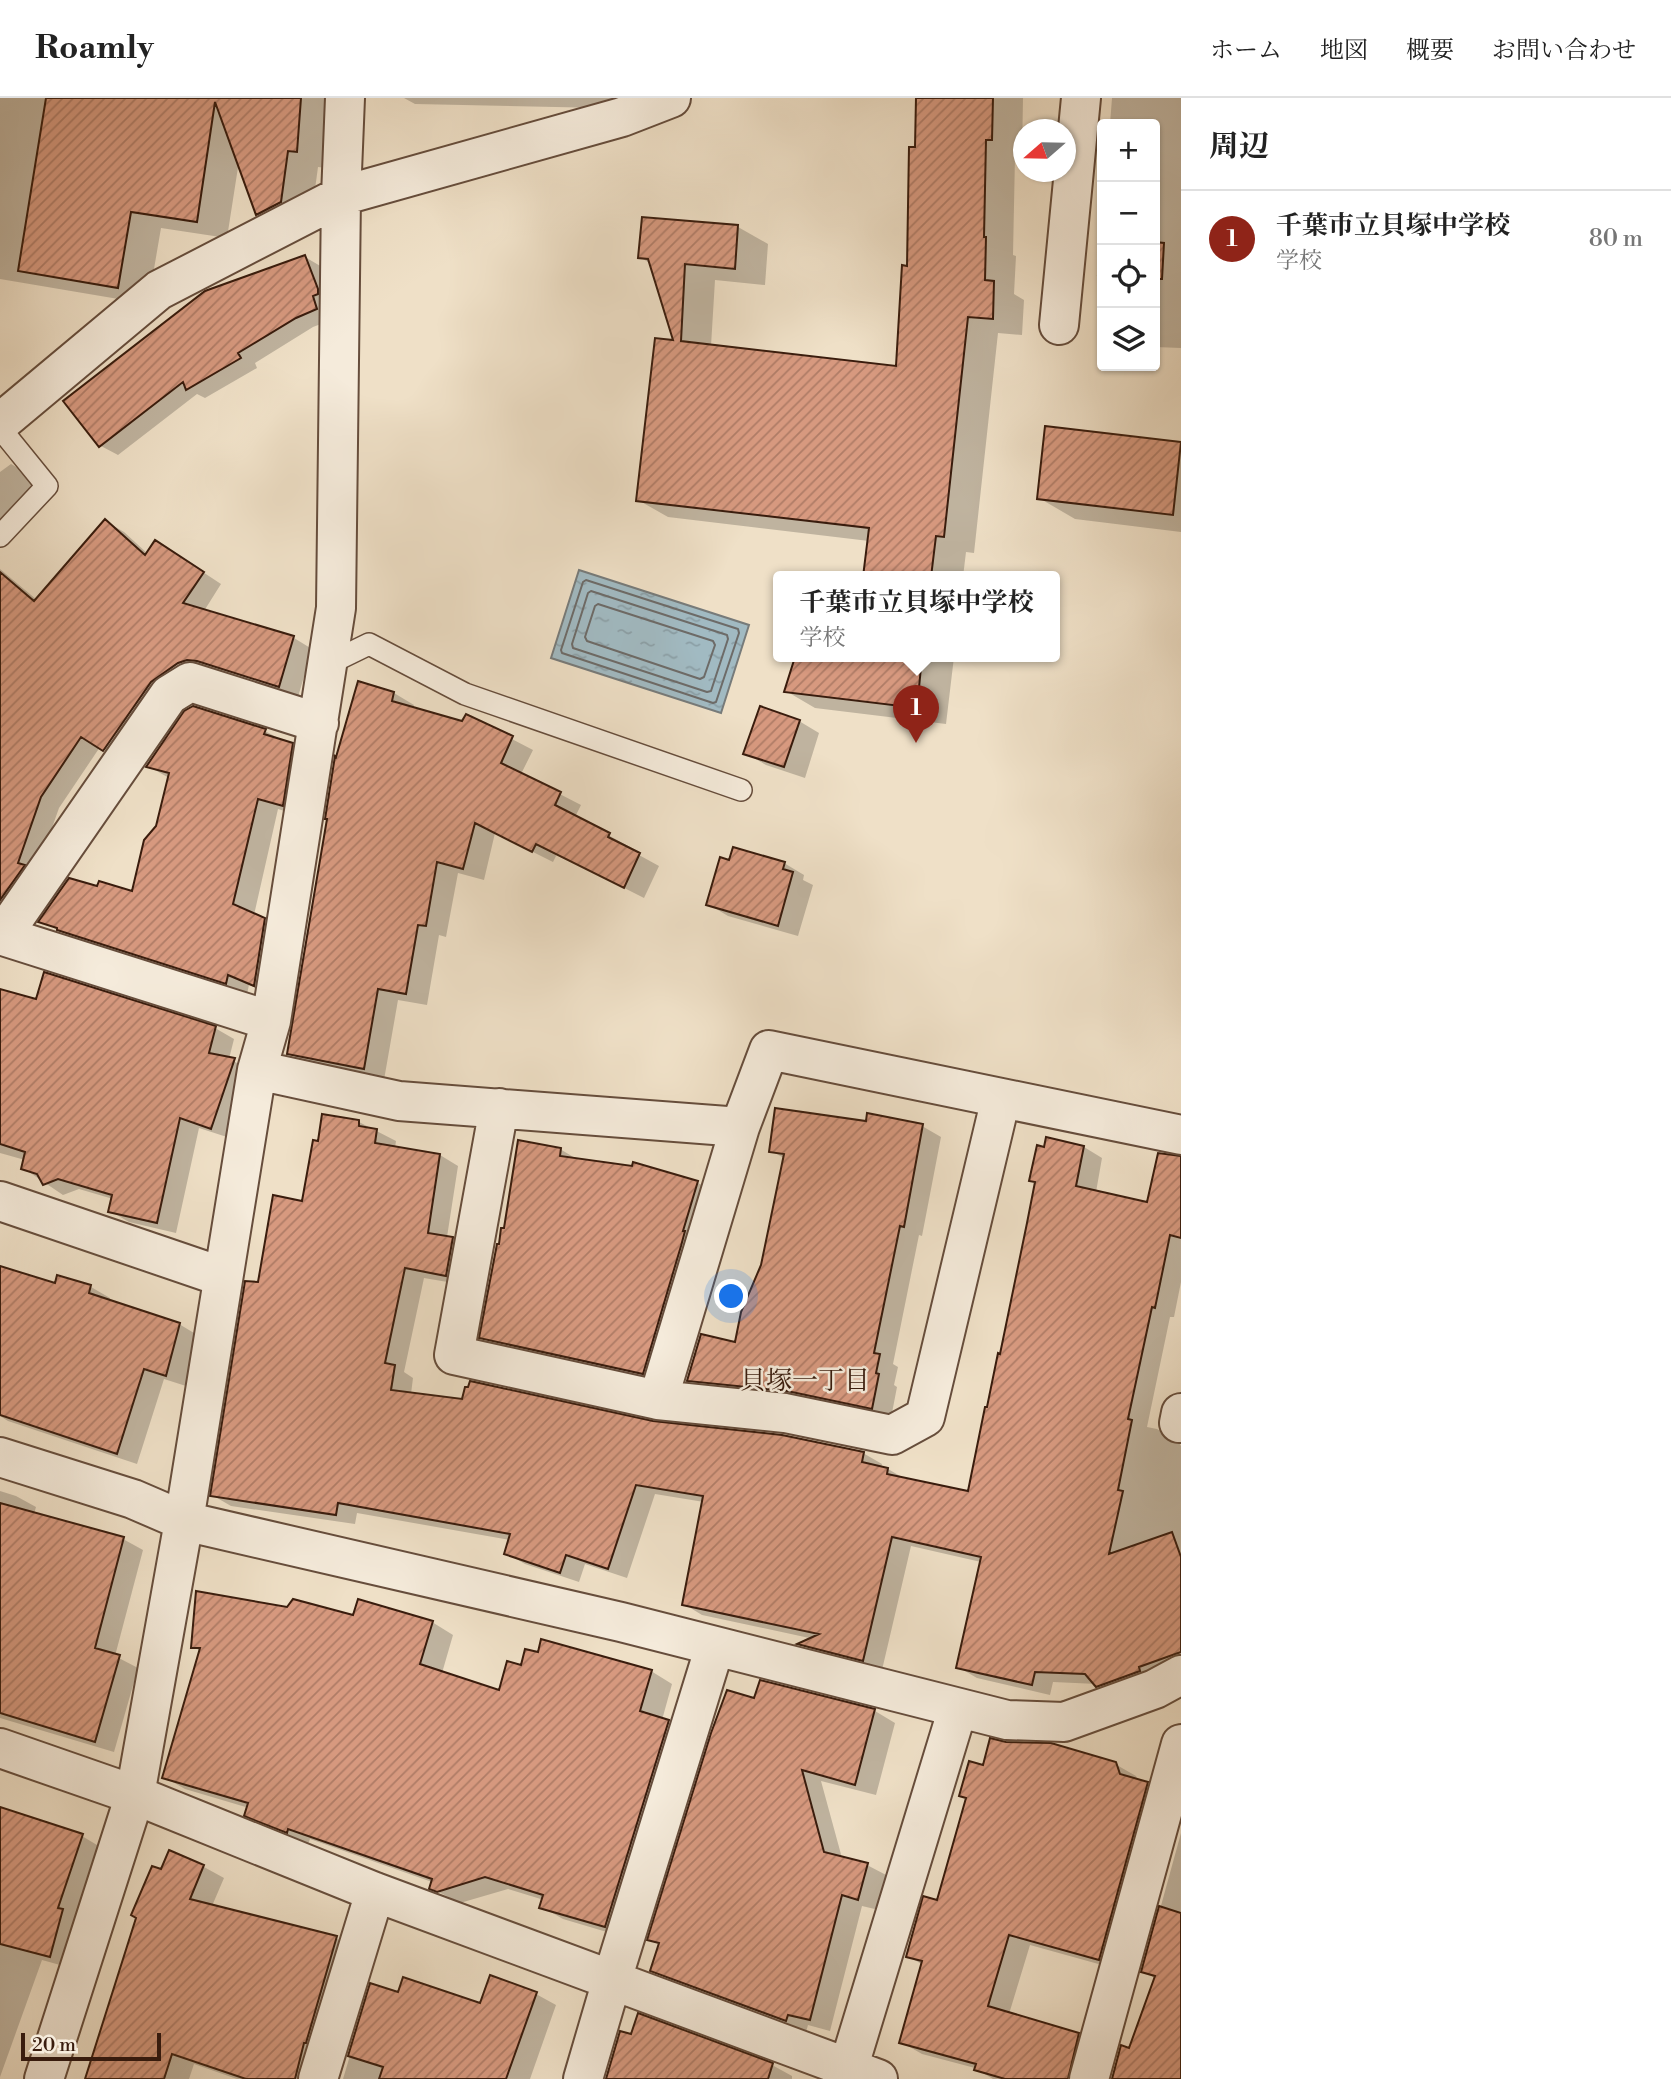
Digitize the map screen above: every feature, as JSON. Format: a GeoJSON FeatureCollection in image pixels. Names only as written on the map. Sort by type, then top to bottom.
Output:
{"type":"FeatureCollection","features":[{"type":"Feature","properties":{"kind":"street"},"geometry":{"type":"LineString","coordinates":[[44,2079],[135,1795],[184,1521],[257,1070],[271,1021],[337,608],[341,196],[345,98]]}},
{"type":"Feature","properties":{"kind":"street"},"geometry":{"type":"LineString","coordinates":[[0,426],[159,290],[341,196],[622,117],[671,98]]}},
{"type":"Feature","properties":{"kind":"street"},"geometry":{"type":"LineString","coordinates":[[1059,325],[1081,98]]}},
{"type":"Feature","properties":{"kind":"street"},"geometry":{"type":"LineString","coordinates":[[271,1021],[1,936],[169,695],[190,682],[318,723]]}},
{"type":"Feature","properties":{"kind":"street"},"geometry":{"type":"LineString","coordinates":[[658,1400],[740,1127],[769,1050],[1181,1135]]}},
{"type":"Feature","properties":{"kind":"street"},"geometry":{"type":"LineString","coordinates":[[257,1070],[399,1101],[740,1127]]}},
{"type":"Feature","properties":{"kind":"street"},"geometry":{"type":"LineString","coordinates":[[499,1108],[454,1355],[658,1400],[785,1413],[892,1435],[925,1417],[1001,1098]]}},
{"type":"Feature","properties":{"kind":"street"},"geometry":{"type":"LineString","coordinates":[[0,1201],[223,1276]]}},
{"type":"Feature","properties":{"kind":"street"},"geometry":{"type":"LineString","coordinates":[[0,1457],[133,1499],[184,1521],[621,1622],[1007,1720],[1064,1722],[1155,1689],[1181,1675]]}},
{"type":"Feature","properties":{"kind":"street"},"geometry":{"type":"LineString","coordinates":[[583,2079],[715,1646]]}},
{"type":"Feature","properties":{"kind":"street"},"geometry":{"type":"LineString","coordinates":[[0,1748],[135,1795],[375,1892],[858,2075],[957,1708]]}},
{"type":"Feature","properties":{"kind":"street"},"geometry":{"type":"LineString","coordinates":[[1089,2079],[1181,1744]]}},
{"type":"Feature","properties":{"kind":"street"},"geometry":{"type":"LineString","coordinates":[[318,2079],[375,1892]]}},
{"type":"Feature","properties":{"kind":"lane"},"geometry":{"type":"LineString","coordinates":[[0,426],[47,486],[0,536]]}},
{"type":"Feature","properties":{"kind":"lane"},"geometry":{"type":"LineString","coordinates":[[328,664],[369,644],[465,694],[741,790]]}},
{"type":"Feature","properties":{"kind":"water"},"geometry":{"type":"Polygon","coordinates":[[[579,570],[749,625],[721,713],[551,658],[579,570]]]}},
{"type":"Feature","properties":{"kind":"building"},"geometry":{"type":"Polygon","coordinates":[[[46,98],[301,98],[297,152],[288,151],[281,202],[256,215],[215,102],[197,222],[131,212],[118,288],[18,271],[46,98]]]}},
{"type":"Feature","properties":{"kind":"building"},"geometry":{"type":"Polygon","coordinates":[[[916,98],[993,98],[992,140],[986,140],[984,237],[985,280],[994,281],[993,319],[968,317],[944,537],[936,536],[932,571],[864,571],[869,528],[636,501],[655,338],[673,340],[648,259],[638,258],[642,217],[738,225],[735,269],[685,264],[681,341],[896,366],[902,265],[907,266],[909,147],[915,147],[916,98]]]}},
{"type":"Feature","properties":{"kind":"building"},"geometry":{"type":"Polygon","coordinates":[[[1160,243],[1164,243],[1160,279],[1160,243]]]}},
{"type":"Feature","properties":{"kind":"building"},"geometry":{"type":"Polygon","coordinates":[[[305,255],[318,289],[318,294],[313,296],[317,309],[296,318],[238,353],[241,358],[186,390],[183,382],[99,447],[63,401],[205,291],[305,255]]]}},
{"type":"Feature","properties":{"kind":"building"},"geometry":{"type":"Polygon","coordinates":[[[1045,426],[1181,442],[1173,515],[1037,499],[1045,426]]]}},
{"type":"Feature","properties":{"kind":"building"},"geometry":{"type":"Polygon","coordinates":[[[105,519],[145,555],[155,540],[204,572],[183,603],[294,636],[279,687],[187,660],[178,663],[151,682],[103,751],[81,737],[41,797],[18,863],[25,865],[0,900],[0,572],[34,601],[105,519]]]}},
{"type":"Feature","properties":{"kind":"building"},"geometry":{"type":"Polygon","coordinates":[[[793,662],[922,662],[917,708],[784,692],[793,662]]]}},
{"type":"Feature","properties":{"kind":"building"},"geometry":{"type":"Polygon","coordinates":[[[358,681],[394,692],[392,701],[462,721],[466,714],[513,736],[501,763],[561,792],[555,805],[610,833],[608,837],[640,853],[624,888],[536,844],[532,852],[475,823],[463,869],[437,862],[426,926],[418,925],[406,994],[378,989],[364,1069],[287,1054],[327,819],[335,756],[358,681]]]}},
{"type":"Feature","properties":{"kind":"building"},"geometry":{"type":"Polygon","coordinates":[[[193,706],[266,729],[264,734],[293,743],[283,806],[258,799],[233,904],[265,918],[254,986],[228,975],[226,984],[38,922],[69,878],[97,886],[99,881],[132,891],[144,840],[156,826],[169,773],[146,767],[184,711],[193,706]]]}},
{"type":"Feature","properties":{"kind":"building"},"geometry":{"type":"Polygon","coordinates":[[[760,706],[800,720],[784,767],[743,754],[760,706]]]}},
{"type":"Feature","properties":{"kind":"building"},"geometry":{"type":"Polygon","coordinates":[[[733,847],[785,862],[783,869],[793,872],[778,926],[706,905],[720,857],[729,860],[733,847]]]}},
{"type":"Feature","properties":{"kind":"building"},"geometry":{"type":"Polygon","coordinates":[[[44,972],[216,1026],[209,1053],[235,1058],[211,1129],[180,1118],[157,1223],[108,1212],[112,1195],[58,1179],[43,1185],[37,1174],[21,1169],[25,1152],[0,1144],[0,989],[36,999],[44,972]]]}},
{"type":"Feature","properties":{"kind":"building"},"geometry":{"type":"Polygon","coordinates":[[[775,1108],[866,1121],[867,1113],[923,1124],[904,1227],[900,1226],[874,1353],[880,1354],[872,1409],[787,1391],[687,1381],[701,1334],[735,1342],[741,1312],[761,1265],[784,1154],[769,1152],[775,1108]]]}},
{"type":"Feature","properties":{"kind":"building"},"geometry":{"type":"Polygon","coordinates":[[[322,1114],[359,1120],[359,1126],[377,1129],[375,1143],[440,1154],[428,1233],[453,1237],[446,1276],[405,1268],[385,1363],[395,1365],[391,1390],[462,1399],[465,1387],[468,1387],[470,1381],[653,1421],[782,1435],[864,1452],[862,1462],[888,1468],[887,1474],[968,1491],[1027,1223],[1035,1182],[1029,1181],[1037,1145],[1044,1147],[1046,1137],[1084,1146],[1076,1186],[1147,1202],[1158,1153],[1181,1156],[1181,1238],[1170,1235],[1155,1308],[1152,1307],[1128,1419],[1132,1420],[1118,1490],[1123,1491],[1109,1554],[1172,1532],[1181,1557],[1181,1652],[1139,1667],[1140,1671],[1096,1687],[1085,1674],[1035,1672],[1032,1685],[956,1668],[981,1557],[892,1537],[863,1661],[797,1644],[819,1634],[682,1605],[703,1496],[636,1485],[608,1569],[566,1555],[560,1573],[504,1554],[510,1534],[338,1503],[336,1515],[210,1496],[245,1281],[258,1282],[273,1195],[302,1201],[313,1140],[318,1141],[322,1114]]]}},
{"type":"Feature","properties":{"kind":"building"},"geometry":{"type":"Polygon","coordinates":[[[518,1140],[561,1148],[560,1156],[632,1166],[633,1162],[698,1181],[643,1374],[479,1338],[497,1244],[501,1228],[504,1228],[518,1140]]]}},
{"type":"Feature","properties":{"kind":"building"},"geometry":{"type":"Polygon","coordinates":[[[0,1266],[55,1283],[57,1275],[91,1285],[89,1293],[180,1323],[166,1376],[144,1369],[117,1454],[0,1415],[0,1266]]]}},
{"type":"Feature","properties":{"kind":"building"},"geometry":{"type":"Polygon","coordinates":[[[0,1503],[124,1537],[95,1648],[120,1655],[95,1742],[0,1713],[0,1503]]]}},
{"type":"Feature","properties":{"kind":"building"},"geometry":{"type":"Polygon","coordinates":[[[196,1591],[287,1607],[293,1599],[353,1615],[358,1599],[433,1621],[420,1664],[499,1690],[507,1661],[521,1665],[525,1649],[538,1652],[541,1639],[652,1670],[640,1711],[669,1720],[605,1927],[539,1908],[543,1895],[485,1877],[437,1892],[429,1889],[432,1879],[288,1829],[287,1833],[244,1816],[248,1803],[162,1778],[200,1648],[191,1648],[196,1591]]]}},
{"type":"Feature","properties":{"kind":"building"},"geometry":{"type":"Polygon","coordinates":[[[760,1680],[875,1709],[855,1785],[802,1770],[824,1852],[868,1863],[858,1900],[842,1895],[810,2020],[788,2015],[786,2021],[650,1971],[659,1943],[647,1940],[711,1733],[727,1690],[754,1698],[760,1680]]]}},
{"type":"Feature","properties":{"kind":"building"},"geometry":{"type":"Polygon","coordinates":[[[990,1738],[1006,1742],[1051,1743],[1116,1762],[1120,1774],[1148,1782],[1099,1960],[1009,1935],[988,2006],[1079,2033],[1068,2079],[1005,2079],[974,2070],[976,2064],[899,2043],[922,1961],[906,1957],[923,1896],[937,1900],[966,1798],[959,1796],[969,1761],[983,1765],[990,1738]]]}},
{"type":"Feature","properties":{"kind":"building"},"geometry":{"type":"Polygon","coordinates":[[[0,1807],[83,1834],[58,1908],[63,1909],[50,1957],[0,1944],[0,1807]]]}},
{"type":"Feature","properties":{"kind":"building"},"geometry":{"type":"Polygon","coordinates":[[[169,1850],[204,1865],[190,1899],[337,1936],[295,2079],[246,2079],[172,2054],[164,2079],[85,2079],[136,1918],[131,1915],[152,1866],[161,1869],[169,1850]]]}},
{"type":"Feature","properties":{"kind":"building"},"geometry":{"type":"Polygon","coordinates":[[[1159,1906],[1181,1913],[1181,2079],[1112,2079],[1121,2045],[1129,2048],[1155,1976],[1141,1972],[1159,1906]]]}},
{"type":"Feature","properties":{"kind":"building"},"geometry":{"type":"Polygon","coordinates":[[[490,1975],[537,1992],[506,2079],[379,2079],[383,2067],[348,2056],[370,1983],[398,1992],[403,1977],[480,2003],[490,1975]]]}},
{"type":"Feature","properties":{"kind":"building"},"geometry":{"type":"Polygon","coordinates":[[[638,2013],[773,2063],[768,2079],[606,2079],[620,2031],[631,2034],[638,2013]]]}},
{"type":"Feature","properties":{"kind":"place","name":"千葉市立貝塚中学校"},"geometry":{"type":"Point","coordinates":[916,743]}},
{"type":"Feature","properties":{"kind":"district","name":"貝塚一丁目"},"geometry":{"type":"Point","coordinates":[805,1381]}}]}
